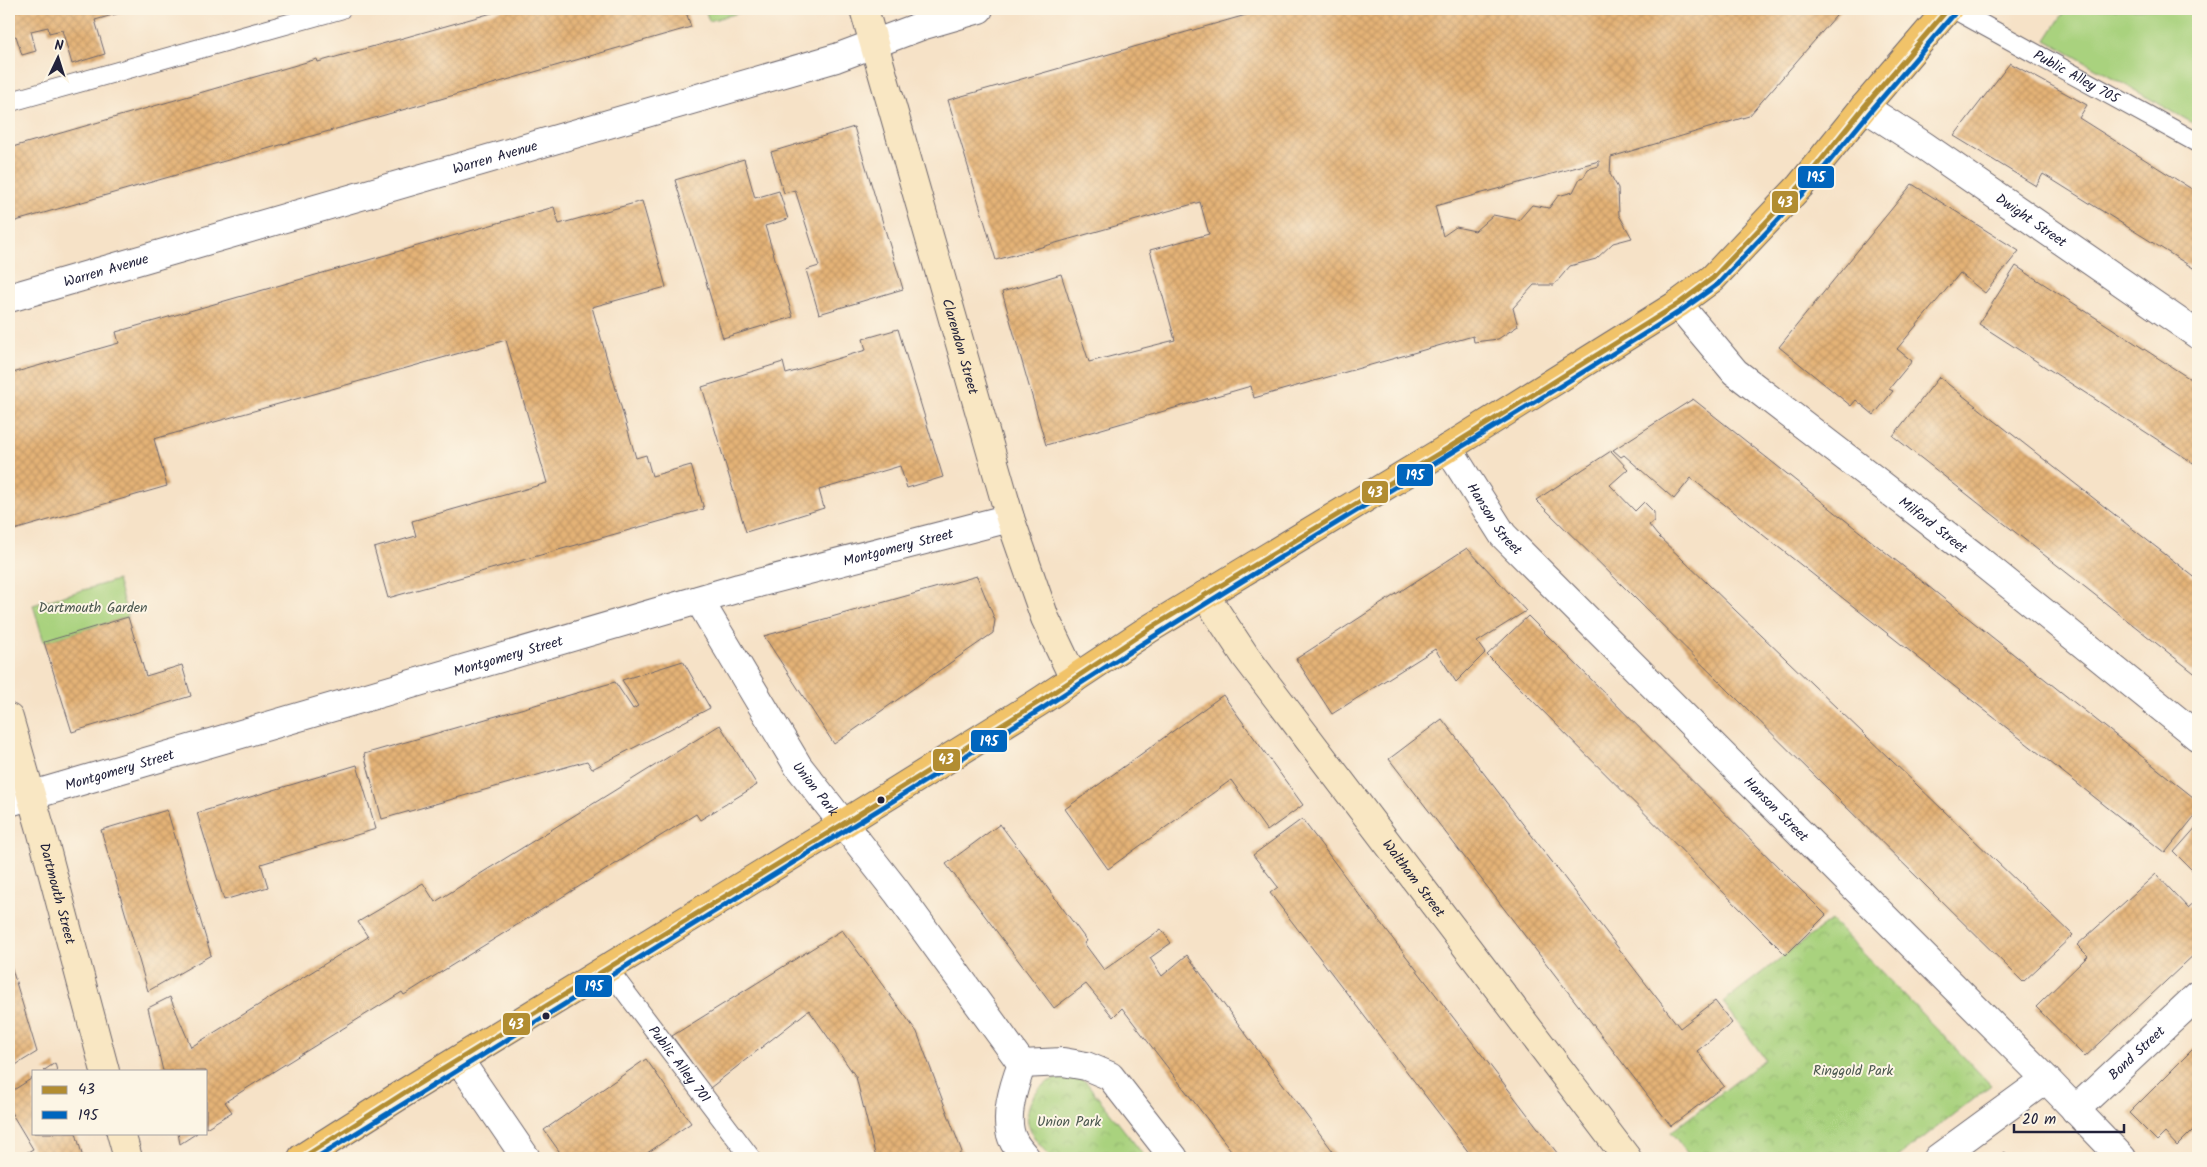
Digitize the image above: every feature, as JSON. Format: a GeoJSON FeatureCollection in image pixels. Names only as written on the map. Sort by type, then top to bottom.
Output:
{"type":"FeatureCollection","features":[{"type":"Feature","properties":{"kind":"main road","name":"Clarendon Street"},"geometry":{"type":"LineString","coordinates":[[864,9],[1010,518],[1045,618],[1074,679]]}},
{"type":"Feature","properties":{"kind":"main road"},"geometry":{"type":"LineString","coordinates":[[302,1158],[843,824],[1074,679],[1114,651],[1448,448],[1678,304],[1713,278],[1800,186],[1864,107],[1948,9]]}},
{"type":"Feature","properties":{"kind":"main road","name":"Waltham Street"},"geometry":{"type":"LineString","coordinates":[[1205,595],[1246,657],[1626,1158]]}},
{"type":"Feature","properties":{"kind":"main road","name":"Dartmouth Street"},"geometry":{"type":"LineString","coordinates":[[9,718],[20,799],[105,1070]]}},
{"type":"Feature","properties":{"kind":"main road"},"geometry":{"type":"LineString","coordinates":[[121,1134],[128,1158]]}},
{"type":"Feature","properties":{"kind":"street","name":"Warren Avenue"},"geometry":{"type":"LineString","coordinates":[[9,298],[836,58],[924,25],[980,9]]}},
{"type":"Feature","properties":{"kind":"street","name":"Dwight Street"},"geometry":{"type":"LineString","coordinates":[[1864,107],[1923,145],[2198,335]]}},
{"type":"Feature","properties":{"kind":"street","name":"Milford Street"},"geometry":{"type":"LineString","coordinates":[[1678,304],[1735,372],[1974,556],[2198,737]]}},
{"type":"Feature","properties":{"kind":"street","name":"Hanson Street"},"geometry":{"type":"LineString","coordinates":[[1448,448],[1503,535],[2046,1079],[2122,1158]]}},
{"type":"Feature","properties":{"kind":"street","name":"Montgomery Street"},"geometry":{"type":"LineString","coordinates":[[20,799],[699,600],[1010,518]]}},
{"type":"Feature","properties":{"kind":"street","name":"Union Park"},"geometry":{"type":"LineString","coordinates":[[699,600],[798,766],[898,892],[1022,1064]]}},
{"type":"Feature","properties":{"kind":"street","name":"Bond Street"},"geometry":{"type":"LineString","coordinates":[[2075,1110],[2198,995]]}},
{"type":"Feature","properties":{"kind":"street"},"geometry":{"type":"LineString","coordinates":[[458,1060],[526,1158]]}},
{"type":"Feature","properties":{"kind":"street"},"geometry":{"type":"LineString","coordinates":[[1026,1158],[1013,1140],[1009,1114],[1014,1084],[1022,1064],[1063,1062],[1086,1066],[1110,1076],[1174,1158]]}},
{"type":"Feature","properties":{"kind":"street"},"geometry":{"type":"LineString","coordinates":[[1938,1158],[2046,1079]]}},
{"type":"Feature","properties":{"kind":"lane"},"geometry":{"type":"LineString","coordinates":[[9,102],[341,9]]}},
{"type":"Feature","properties":{"kind":"lane","name":"Public Alley 705"},"geometry":{"type":"LineString","coordinates":[[1954,9],[2198,143]]}},
{"type":"Feature","properties":{"kind":"lane","name":"Public Alley 701"},"geometry":{"type":"LineString","coordinates":[[608,969],[751,1158]]}},
{"type":"Feature","properties":{"kind":"green space"},"geometry":{"type":"Polygon","coordinates":[[[705,9],[753,9],[709,21],[705,9]]]}},
{"type":"Feature","properties":{"kind":"green space"},"geometry":{"type":"Polygon","coordinates":[[[2066,9],[2198,9],[2198,126],[2046,40],[2066,9]]]}},
{"type":"Feature","properties":{"kind":"green space","name":"Dartmouth Garden"},"geometry":{"type":"Polygon","coordinates":[[[117,580],[128,617],[44,642],[33,605],[117,580]]]}},
{"type":"Feature","properties":{"kind":"green space","name":"Ringgold Park"},"geometry":{"type":"Polygon","coordinates":[[[1831,920],[1991,1085],[1897,1158],[1691,1158],[1671,1132],[1765,1059],[1723,1002],[1831,920]]]}},
{"type":"Feature","properties":{"kind":"green space","name":"Union Park"},"geometry":{"type":"Polygon","coordinates":[[[1076,1077],[1086,1082],[1146,1158],[1051,1158],[1037,1141],[1028,1122],[1031,1100],[1046,1083],[1058,1078],[1076,1077]]]}},
{"type":"Feature","properties":{"kind":"building"},"geometry":{"type":"Polygon","coordinates":[[[9,9],[134,9],[95,20],[105,54],[72,64],[62,30],[49,33],[48,27],[31,31],[36,51],[22,55],[16,36],[9,38],[9,9]]]}},
{"type":"Feature","properties":{"kind":"building"},"geometry":{"type":"Polygon","coordinates":[[[506,9],[685,9],[691,27],[9,223],[9,148],[317,59],[318,62],[506,9]]]}},
{"type":"Feature","properties":{"kind":"building"},"geometry":{"type":"Polygon","coordinates":[[[1267,9],[1842,9],[1749,116],[1611,157],[1610,174],[1618,188],[1619,215],[1632,238],[1613,243],[1596,259],[1570,266],[1554,285],[1534,285],[1513,308],[1518,326],[1498,339],[1474,342],[1473,336],[1254,398],[1251,386],[1046,445],[1002,292],[1061,274],[1089,362],[1175,340],[1150,250],[1209,234],[1200,202],[996,260],[948,100],[1267,9]],[[1599,161],[1435,206],[1443,236],[1456,227],[1475,231],[1493,215],[1519,220],[1532,205],[1549,208],[1558,196],[1573,192],[1580,178],[1584,177],[1588,169],[1599,166],[1599,161]]]}},
{"type":"Feature","properties":{"kind":"building"},"geometry":{"type":"Polygon","coordinates":[[[2010,63],[2087,105],[2079,118],[2198,193],[2198,271],[2043,174],[2036,186],[1954,136],[2010,63]]]}},
{"type":"Feature","properties":{"kind":"building"},"geometry":{"type":"Polygon","coordinates":[[[854,127],[903,289],[819,314],[806,270],[819,266],[795,190],[784,193],[771,152],[854,127]]]}},
{"type":"Feature","properties":{"kind":"building"},"geometry":{"type":"Polygon","coordinates":[[[744,159],[755,198],[779,191],[788,219],[765,226],[793,317],[723,338],[675,180],[744,159]]]}},
{"type":"Feature","properties":{"kind":"building"},"geometry":{"type":"Polygon","coordinates":[[[1912,184],[2019,251],[1985,293],[1960,273],[1897,349],[1912,361],[1889,389],[1893,391],[1874,415],[1856,400],[1851,406],[1779,347],[1912,184]]]}},
{"type":"Feature","properties":{"kind":"building"},"geometry":{"type":"Polygon","coordinates":[[[642,201],[666,287],[592,307],[636,458],[646,455],[652,476],[691,465],[704,509],[388,598],[374,548],[416,536],[412,521],[547,483],[506,340],[154,439],[167,486],[14,530],[9,511],[9,374],[119,343],[116,332],[554,207],[559,224],[642,201]]]}},
{"type":"Feature","properties":{"kind":"building"},"geometry":{"type":"Polygon","coordinates":[[[2016,266],[2198,384],[2198,466],[1979,324],[2016,266]]]}},
{"type":"Feature","properties":{"kind":"building"},"geometry":{"type":"Polygon","coordinates":[[[898,329],[943,477],[907,488],[900,466],[819,490],[824,508],[746,532],[702,387],[783,362],[786,374],[866,350],[863,339],[898,329]]]}},
{"type":"Feature","properties":{"kind":"building"},"geometry":{"type":"Polygon","coordinates":[[[1939,377],[2198,580],[2198,676],[1893,436],[1939,377]]]}},
{"type":"Feature","properties":{"kind":"building"},"geometry":{"type":"Polygon","coordinates":[[[1693,399],[2198,801],[2198,812],[2165,853],[1691,478],[1674,499],[1624,455],[1621,457],[1613,450],[1693,399]]]}},
{"type":"Feature","properties":{"kind":"building"},"geometry":{"type":"Polygon","coordinates":[[[1611,451],[1628,469],[1610,485],[1635,511],[1644,502],[1654,512],[1654,521],[1649,525],[1657,535],[2073,935],[2023,982],[1536,500],[1611,451]]]}},
{"type":"Feature","properties":{"kind":"building"},"geometry":{"type":"Polygon","coordinates":[[[1467,548],[1526,611],[1477,642],[1485,653],[1456,682],[1435,649],[1332,714],[1296,659],[1467,548]]]}},
{"type":"Feature","properties":{"kind":"building"},"geometry":{"type":"Polygon","coordinates":[[[977,576],[995,620],[993,633],[834,744],[764,636],[977,576]]]}},
{"type":"Feature","properties":{"kind":"building"},"geometry":{"type":"Polygon","coordinates":[[[1528,616],[1826,915],[1786,955],[1487,655],[1528,616]]]}},
{"type":"Feature","properties":{"kind":"building"},"geometry":{"type":"Polygon","coordinates":[[[128,617],[146,676],[182,665],[191,696],[72,732],[44,642],[128,617]]]}},
{"type":"Feature","properties":{"kind":"building"},"geometry":{"type":"Polygon","coordinates":[[[683,661],[710,708],[592,769],[587,761],[382,819],[364,754],[615,682],[633,709],[638,706],[622,680],[683,661]]]}},
{"type":"Feature","properties":{"kind":"building"},"geometry":{"type":"Polygon","coordinates":[[[1223,695],[1303,805],[1267,831],[1231,780],[1108,869],[1065,809],[1223,695]]]}},
{"type":"Feature","properties":{"kind":"building"},"geometry":{"type":"Polygon","coordinates":[[[1442,719],[1680,1028],[1715,1001],[1732,1023],[1697,1051],[1724,1086],[1671,1126],[1389,759],[1442,719]]]}},
{"type":"Feature","properties":{"kind":"building"},"geometry":{"type":"Polygon","coordinates":[[[720,725],[757,785],[700,820],[696,814],[404,995],[402,992],[287,1063],[225,1102],[232,1112],[208,1127],[208,1070],[163,1070],[148,1008],[170,997],[191,1047],[368,937],[358,922],[423,883],[435,902],[720,725]]]}},
{"type":"Feature","properties":{"kind":"building"},"geometry":{"type":"Polygon","coordinates":[[[357,765],[376,829],[261,864],[268,887],[224,900],[197,813],[357,765]]]}},
{"type":"Feature","properties":{"kind":"building"},"geometry":{"type":"Polygon","coordinates":[[[167,810],[211,955],[148,991],[101,830],[167,810]]]}},
{"type":"Feature","properties":{"kind":"building"},"geometry":{"type":"Polygon","coordinates":[[[1302,819],[1561,1158],[1473,1158],[1270,893],[1278,887],[1253,855],[1302,819]]]}},
{"type":"Feature","properties":{"kind":"building"},"geometry":{"type":"Polygon","coordinates":[[[1000,824],[1087,941],[1084,943],[1104,970],[1161,929],[1171,943],[1150,958],[1162,976],[1187,955],[1338,1158],[1237,1158],[1122,1008],[1113,1017],[1086,984],[1054,1008],[946,864],[1000,824]]]}},
{"type":"Feature","properties":{"kind":"building"},"geometry":{"type":"Polygon","coordinates":[[[2198,825],[2198,876],[2174,852],[2198,825]]]}},
{"type":"Feature","properties":{"kind":"building"},"geometry":{"type":"Polygon","coordinates":[[[2156,874],[2188,908],[2198,899],[2198,951],[2085,1057],[2036,1007],[2088,956],[2077,945],[2156,874]]]}},
{"type":"Feature","properties":{"kind":"building"},"geometry":{"type":"Polygon","coordinates":[[[842,930],[917,1032],[962,1152],[953,1158],[876,1158],[856,1077],[809,1010],[710,1088],[672,1036],[842,930]]]}},
{"type":"Feature","properties":{"kind":"building"},"geometry":{"type":"Polygon","coordinates":[[[9,959],[37,1052],[9,1069],[9,959]]]}},
{"type":"Feature","properties":{"kind":"building"},"geometry":{"type":"Polygon","coordinates":[[[2198,1044],[2198,1125],[2177,1146],[2165,1133],[2157,1141],[2129,1113],[2198,1044]]]}},
{"type":"Feature","properties":{"kind":"building"},"geometry":{"type":"Polygon","coordinates":[[[646,1059],[691,1123],[640,1158],[564,1158],[544,1130],[646,1059]]]}},
{"type":"Feature","properties":{"kind":"building"},"geometry":{"type":"Polygon","coordinates":[[[55,1063],[57,1070],[44,1070],[55,1063]]]}},
{"type":"Feature","properties":{"kind":"building"},"geometry":{"type":"Polygon","coordinates":[[[32,1078],[32,1134],[76,1134],[83,1158],[17,1158],[33,1149],[9,1109],[9,1093],[32,1078]]]}},
{"type":"Feature","properties":{"kind":"building"},"geometry":{"type":"Polygon","coordinates":[[[178,1134],[195,1134],[180,1144],[178,1134]]]}},
{"type":"Feature","properties":{"kind":"building"},"geometry":{"type":"Polygon","coordinates":[[[2005,1152],[2010,1158],[1996,1158],[2005,1152]]]}},
{"type":"Feature","properties":{"kind":"transit line","name":"43"},"geometry":{"type":"LineString","coordinates":[[302,1158],[404,1093],[1039,702],[1149,629],[1448,448],[1678,304],[1713,278],[1800,186],[1864,107],[1948,9]]}},
{"type":"Feature","properties":{"kind":"transit line","name":"195"},"geometry":{"type":"LineString","coordinates":[[316,1158],[1043,708],[1281,557],[1682,310],[1718,284],[1805,191],[1954,14]]}}]}
